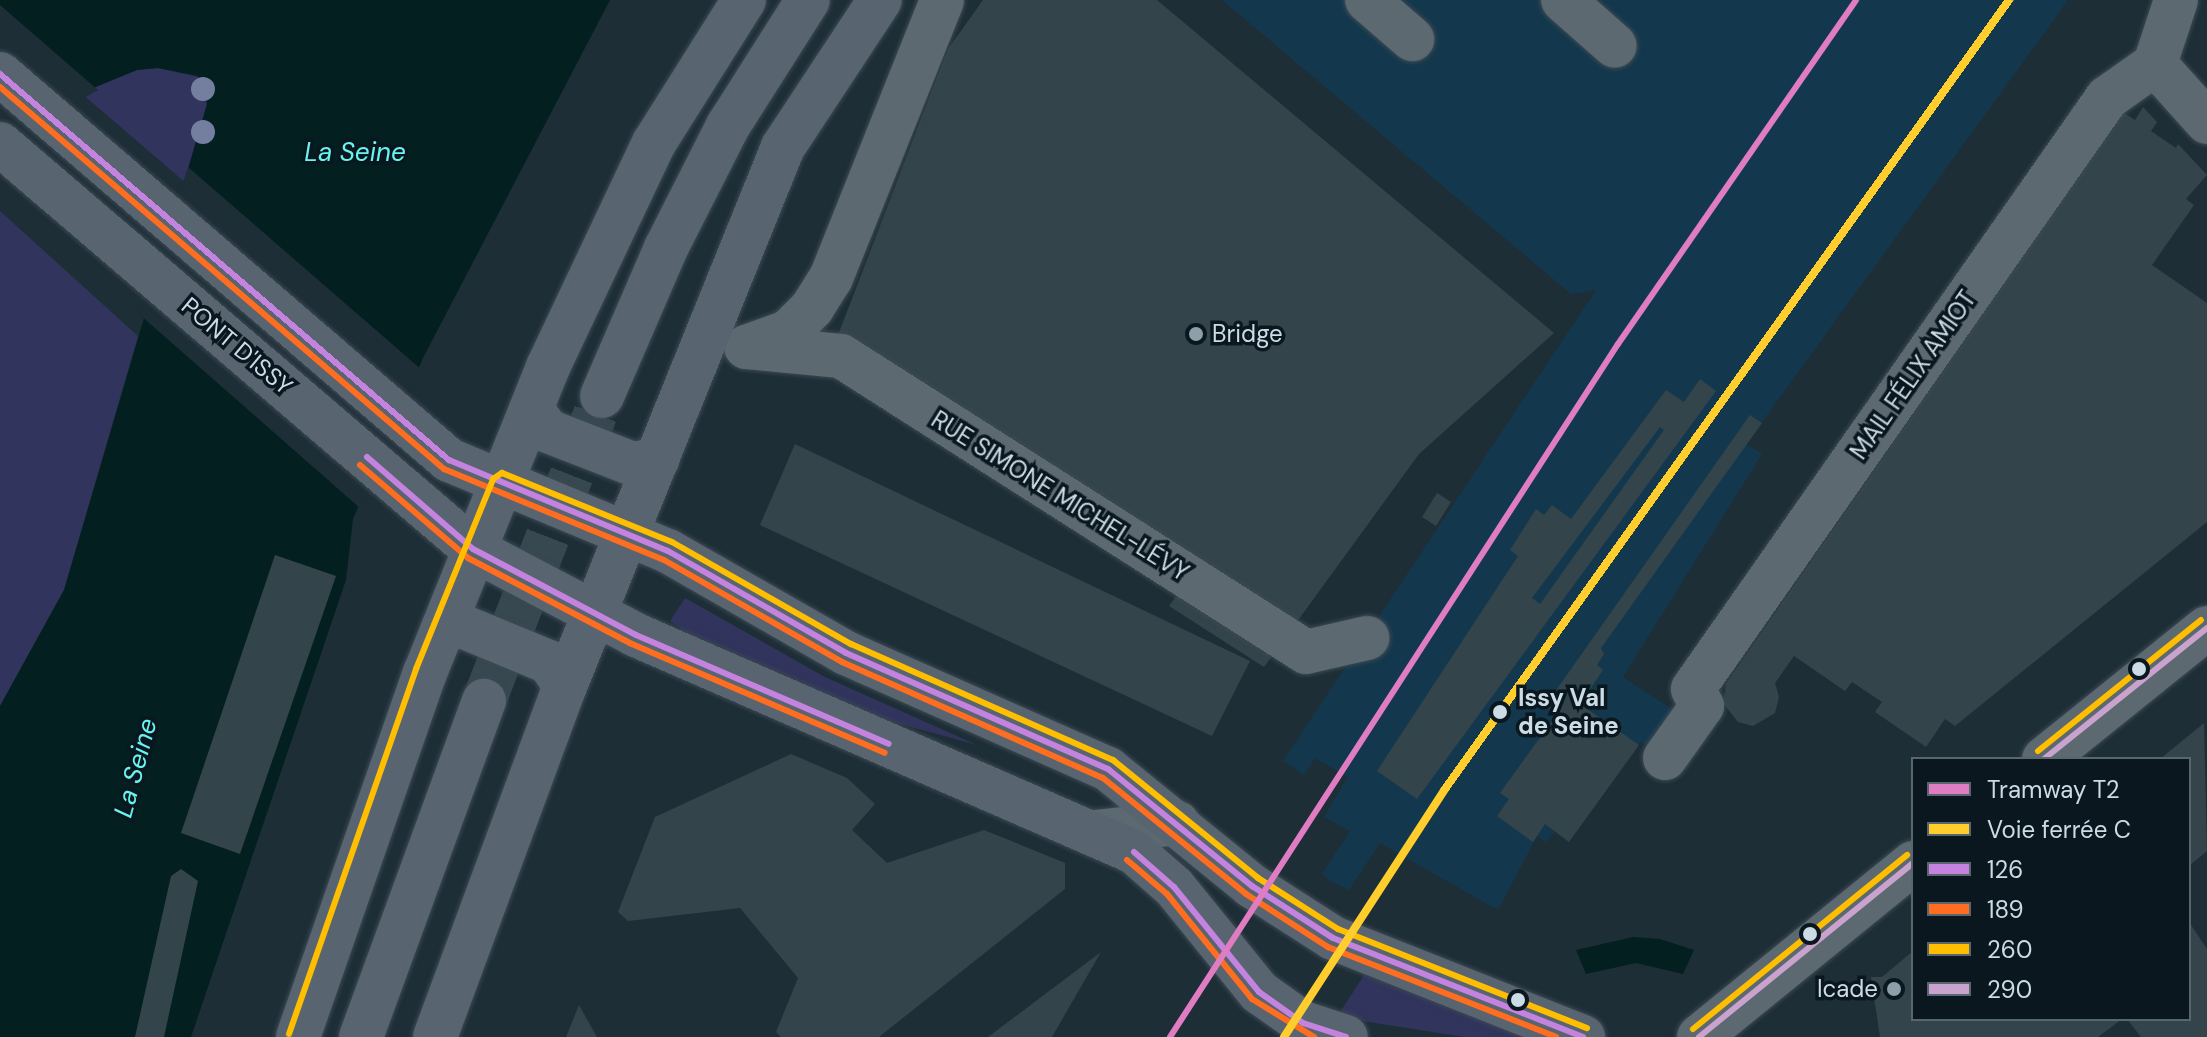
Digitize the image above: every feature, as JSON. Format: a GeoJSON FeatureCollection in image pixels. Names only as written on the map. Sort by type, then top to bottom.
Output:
{"type":"FeatureCollection","features":[{"type":"Feature","properties":{"kind":"main road"},"geometry":{"type":"LineString","coordinates":[[298,1037],[443,628],[532,410],[654,143],[744,0]]}},
{"type":"Feature","properties":{"kind":"main road"},"geometry":{"type":"LineString","coordinates":[[602,396],[666,248],[728,126],[808,0]]}},
{"type":"Feature","properties":{"kind":"main road"},"geometry":{"type":"LineString","coordinates":[[435,1037],[565,686],[658,459],[699,347],[783,147],[880,0]]}},
{"type":"Feature","properties":{"kind":"main road","name":"PONT D'ISSY"},"geometry":{"type":"LineString","coordinates":[[0,74],[430,446],[502,483],[668,551],[846,653],[1108,769],[1252,886],[1333,938],[1583,1037]]}},
{"type":"Feature","properties":{"kind":"main road","name":"PONT D'ISSY"},"geometry":{"type":"LineString","coordinates":[[0,144],[473,549],[594,613],[1096,832],[1156,869],[1259,992],[1303,1023],[1346,1037]]}},
{"type":"Feature","properties":{"kind":"main road"},"geometry":{"type":"LineString","coordinates":[[532,410],[537,423],[562,437],[633,464],[658,459]]}},
{"type":"Feature","properties":{"kind":"main road"},"geometry":{"type":"LineString","coordinates":[[443,628],[464,627],[549,662],[565,686]]}},
{"type":"Feature","properties":{"kind":"main road"},"geometry":{"type":"LineString","coordinates":[[361,1037],[484,701]]}},
{"type":"Feature","properties":{"kind":"street"},"geometry":{"type":"LineString","coordinates":[[699,347],[747,347],[788,332],[812,308],[831,278],[942,0]]}},
{"type":"Feature","properties":{"kind":"street"},"geometry":{"type":"LineString","coordinates":[[1367,0],[1412,39]]}},
{"type":"Feature","properties":{"kind":"street"},"geometry":{"type":"LineString","coordinates":[[1563,0],[1615,46]]}},
{"type":"Feature","properties":{"kind":"street"},"geometry":{"type":"LineString","coordinates":[[2176,0],[2155,64],[2207,122]]}},
{"type":"Feature","properties":{"kind":"street","name":"MAIL FÉLIX AMIOT"},"geometry":{"type":"LineString","coordinates":[[1665,758],[1702,706],[1693,689],[2107,98],[2155,64]]}},
{"type":"Feature","properties":{"kind":"street","name":"RUE SIMONE MICHEL-LÉVY"},"geometry":{"type":"LineString","coordinates":[[747,347],[841,356],[1306,652],[1367,638]]}},
{"type":"Feature","properties":{"kind":"street"},"geometry":{"type":"LineString","coordinates":[[2046,757],[2207,628]]}},
{"type":"Feature","properties":{"kind":"street"},"geometry":{"type":"LineString","coordinates":[[1096,832],[1178,823]]}},
{"type":"Feature","properties":{"kind":"street"},"geometry":{"type":"LineString","coordinates":[[1699,1037],[1911,865]]}},
{"type":"Feature","properties":{"kind":"shaded area"},"geometry":{"type":"Polygon","coordinates":[[[1222,0],[2068,0],[1746,444],[1762,454],[1623,677],[1684,717],[1659,754],[1641,742],[1569,842],[1555,832],[1546,842],[1537,836],[1498,910],[1380,843],[1349,890],[1329,880],[1322,874],[1350,831],[1324,817],[1348,777],[1315,758],[1304,775],[1283,761],[1596,290],[1571,294],[1222,0]]]}},
{"type":"Feature","properties":{"kind":"shaded area"},"geometry":{"type":"Polygon","coordinates":[[[158,68],[198,77],[207,104],[187,184],[81,93],[137,70],[158,68]]]}},
{"type":"Feature","properties":{"kind":"shaded area"},"geometry":{"type":"Polygon","coordinates":[[[0,211],[138,336],[64,590],[0,706],[0,211]]]}},
{"type":"Feature","properties":{"kind":"shaded area"},"geometry":{"type":"Polygon","coordinates":[[[685,598],[825,677],[977,745],[889,721],[686,632],[670,621],[685,598]]]}},
{"type":"Feature","properties":{"kind":"shaded area"},"geometry":{"type":"Polygon","coordinates":[[[1364,975],[1525,1037],[1464,1037],[1337,1017],[1364,975]]]}},
{"type":"Feature","properties":{"kind":"water","name":"La Seine"},"geometry":{"type":"Polygon","coordinates":[[[0,0],[610,0],[423,358],[353,519],[346,580],[191,1037],[0,1037],[0,706],[64,590],[207,104],[198,76],[158,68],[137,70],[81,93],[0,143],[0,0]]]}},
{"type":"Feature","properties":{"kind":"water"},"geometry":{"type":"Polygon","coordinates":[[[1633,937],[1660,939],[1694,950],[1683,974],[1636,963],[1586,974],[1576,950],[1633,937]]]}},
{"type":"Feature","properties":{"kind":"pier"},"geometry":{"type":"Polygon","coordinates":[[[0,5],[98,90],[0,147],[0,5]]]}},
{"type":"Feature","properties":{"kind":"pier"},"geometry":{"type":"Polygon","coordinates":[[[188,167],[422,370],[361,509],[140,315],[188,167]]]}},
{"type":"Feature","properties":{"kind":"building","name":"Bridge"},"geometry":{"type":"Polygon","coordinates":[[[983,0],[1157,0],[1554,333],[1419,454],[1264,667],[1169,606],[1200,562],[838,335],[948,49],[983,0]]]}},
{"type":"Feature","properties":{"kind":"building"},"geometry":{"type":"Polygon","coordinates":[[[2143,107],[2157,122],[2151,131],[2176,148],[2178,144],[2207,175],[2186,199],[2194,205],[2152,265],[2207,303],[2207,522],[1955,726],[1945,719],[1926,747],[1875,712],[1882,702],[1852,682],[1845,691],[1794,656],[1775,683],[1779,697],[1775,713],[1753,726],[1738,722],[1723,703],[1726,684],[2123,112],[2135,120],[2143,107]]]}},
{"type":"Feature","properties":{"kind":"building"},"geometry":{"type":"Polygon","coordinates":[[[1700,379],[1716,391],[1417,799],[1377,771],[1518,556],[1510,550],[1536,509],[1544,515],[1552,505],[1571,519],[1666,390],[1684,402],[1700,379]],[[1660,427],[1532,598],[1540,604],[1664,430],[1660,427]]]}},
{"type":"Feature","properties":{"kind":"building"},"geometry":{"type":"Polygon","coordinates":[[[1750,415],[1762,423],[1601,648],[1604,654],[1597,665],[1603,670],[1580,704],[1639,745],[1569,842],[1545,824],[1533,842],[1497,816],[1509,799],[1500,793],[1557,714],[1545,706],[1750,415]]]}},
{"type":"Feature","properties":{"kind":"building"},"geometry":{"type":"Polygon","coordinates":[[[795,444],[1250,661],[1212,736],[760,525],[795,444]]]}},
{"type":"Feature","properties":{"kind":"building"},"geometry":{"type":"Polygon","coordinates":[[[1437,493],[1451,502],[1436,526],[1422,517],[1437,493]]]}},
{"type":"Feature","properties":{"kind":"building"},"geometry":{"type":"Polygon","coordinates":[[[275,555],[336,576],[240,854],[181,833],[275,555]]]}},
{"type":"Feature","properties":{"kind":"building"},"geometry":{"type":"Polygon","coordinates":[[[2204,723],[2207,851],[2191,864],[2191,757],[2162,757],[2204,723]]]}},
{"type":"Feature","properties":{"kind":"building"},"geometry":{"type":"Polygon","coordinates":[[[791,754],[847,778],[875,804],[852,830],[887,863],[984,830],[1065,863],[1065,889],[879,1037],[781,1037],[776,1032],[798,978],[740,908],[628,921],[618,912],[655,817],[791,754]]]}},
{"type":"Feature","properties":{"kind":"building"},"geometry":{"type":"Polygon","coordinates":[[[181,869],[198,881],[164,1037],[135,1037],[171,876],[181,869]]]}},
{"type":"Feature","properties":{"kind":"building"},"geometry":{"type":"Polygon","coordinates":[[[2191,925],[2207,949],[2207,1037],[2141,1037],[2129,1021],[2191,1021],[2191,925]]]}},
{"type":"Feature","properties":{"kind":"building"},"geometry":{"type":"Polygon","coordinates":[[[1101,952],[1052,1037],[988,1037],[1101,952]]]}},
{"type":"Feature","properties":{"kind":"building","name":"Icade"},"geometry":{"type":"Polygon","coordinates":[[[1911,953],[1911,1021],[2119,1021],[2098,1037],[1880,1037],[1871,977],[1882,977],[1911,953]]]}},
{"type":"Feature","properties":{"kind":"building"},"geometry":{"type":"Polygon","coordinates":[[[579,1005],[597,1037],[566,1037],[579,1005]]]}},
{"type":"Feature","properties":{"kind":"tunnel"},"geometry":{"type":"LineString","coordinates":[[484,701],[602,396]]}},
{"type":"Feature","properties":{"kind":"tram line","name":"T2"},"geometry":{"type":"LineString","coordinates":[[1170,1037],[1618,344],[1856,0]]}},
{"type":"Feature","properties":{"kind":"rail line","name":"C"},"geometry":{"type":"LineString","coordinates":[[1284,1037],[1445,789],[2009,0]]}},
{"type":"Feature","properties":{"kind":"transit line","name":"126"},"geometry":{"type":"LineString","coordinates":[[0,74],[449,460],[668,551],[846,653],[1108,769],[1252,886],[1333,938],[1583,1037]]}},
{"type":"Feature","properties":{"kind":"transit line","name":"189"},"geometry":{"type":"LineString","coordinates":[[0,87],[444,469],[664,560],[842,662],[1103,778],[1246,894],[1328,947],[1556,1037]]}},
{"type":"Feature","properties":{"kind":"transit line","name":"126"},"geometry":{"type":"LineString","coordinates":[[367,457],[473,549],[636,635],[889,744]]}},
{"type":"Feature","properties":{"kind":"transit line","name":"189"},"geometry":{"type":"LineString","coordinates":[[360,465],[468,558],[632,644],[885,753]]}},
{"type":"Feature","properties":{"kind":"transit line","name":"260"},"geometry":{"type":"LineString","coordinates":[[289,1034],[416,669],[493,479],[502,473],[672,542],[851,644],[1113,760],[1258,878],[1338,929],[1587,1028]]}},
{"type":"Feature","properties":{"kind":"transit line","name":"260"},"geometry":{"type":"LineString","coordinates":[[2038,751],[2201,620]]}},
{"type":"Feature","properties":{"kind":"transit line","name":"290"},"geometry":{"type":"LineString","coordinates":[[2046,757],[2207,628]]}},
{"type":"Feature","properties":{"kind":"transit line","name":"126"},"geometry":{"type":"LineString","coordinates":[[1134,852],[1174,887],[1259,992],[1303,1023],[1346,1037]]}},
{"type":"Feature","properties":{"kind":"transit line","name":"260"},"geometry":{"type":"LineString","coordinates":[[1693,1029],[1907,855]]}},
{"type":"Feature","properties":{"kind":"transit line","name":"189"},"geometry":{"type":"LineString","coordinates":[[1127,860],[1167,894],[1252,999],[1314,1037]]}},
{"type":"Feature","properties":{"kind":"transit line","name":"290"},"geometry":{"type":"LineString","coordinates":[[1699,1037],[1911,865]]}},
{"type":"Feature","properties":{"kind":"place","name":"Bridge"},"geometry":{"type":"Point","coordinates":[1196,334]}},
{"type":"Feature","properties":{"kind":"place","name":"Issy Val de Seine"},"geometry":{"type":"Point","coordinates":[1500,712]}},
{"type":"Feature","properties":{"kind":"place","name":"Icade"},"geometry":{"type":"Point","coordinates":[1894,989]}}]}
